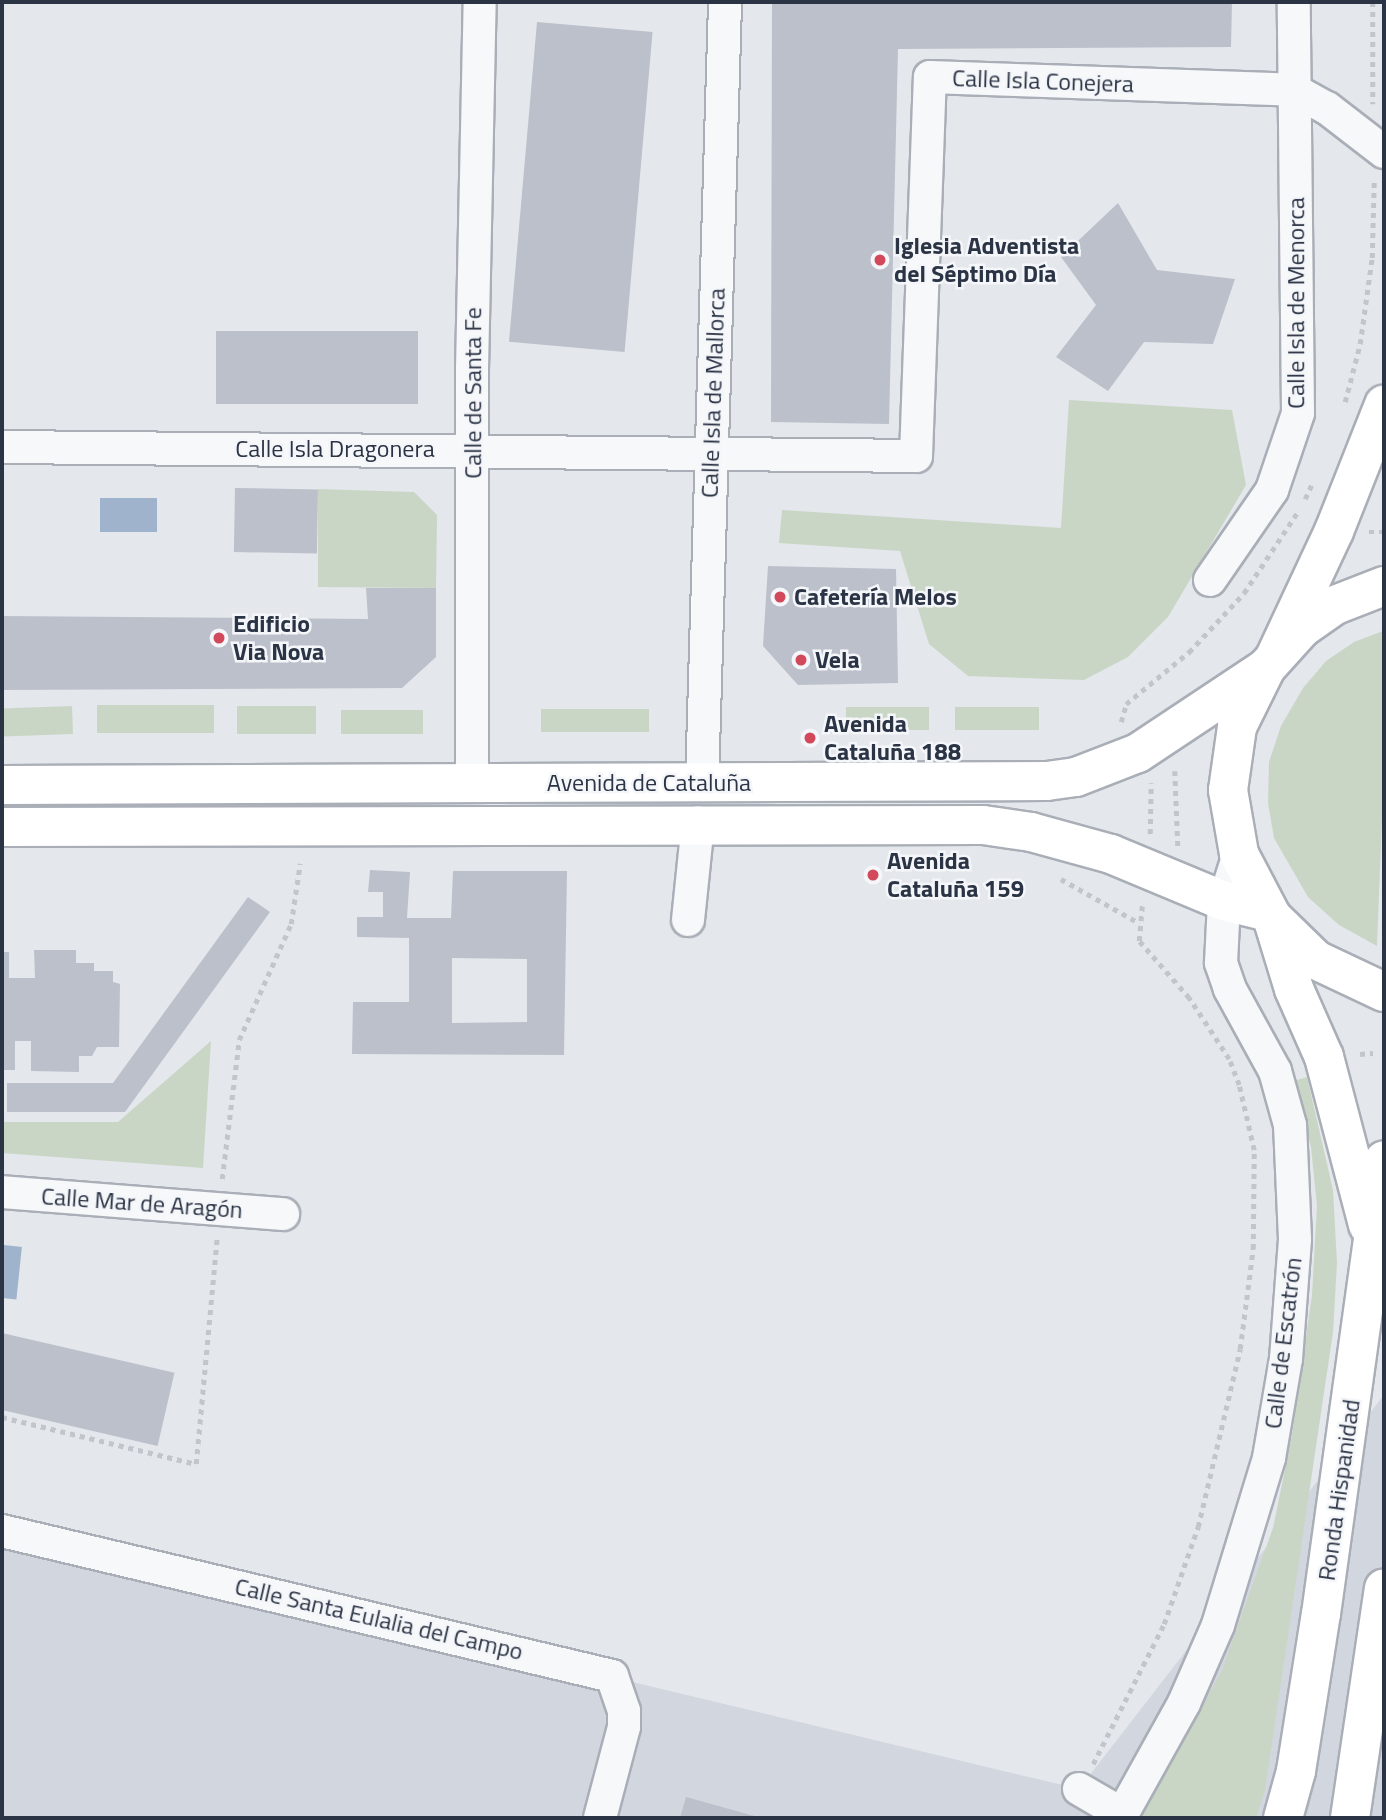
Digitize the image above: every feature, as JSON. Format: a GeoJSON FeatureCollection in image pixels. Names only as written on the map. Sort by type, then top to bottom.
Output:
{"type":"FeatureCollection","features":[{"type":"Feature","properties":{"kind":"main road"},"geometry":{"type":"LineString","coordinates":[[1270,663],[1334,531],[1384,405]]}},
{"type":"Feature","properties":{"kind":"main road","name":"Avenida de Cataluña"},"geometry":{"type":"LineString","coordinates":[[1384,586],[1335,606],[1303,628],[1270,663],[1245,706],[1230,758],[1228,790],[1239,855],[1270,915],[1316,960],[1384,992]]}},
{"type":"Feature","properties":{"kind":"main road","name":"Avenida de Cataluña"},"geometry":{"type":"LineString","coordinates":[[2,785],[1047,781],[1087,774],[1129,737],[1270,663]]}},
{"type":"Feature","properties":{"kind":"main road","name":"Avenida de Cataluña"},"geometry":{"type":"LineString","coordinates":[[2,827],[698,823],[983,825],[1163,857],[1224,901],[1270,915]]}},
{"type":"Feature","properties":{"kind":"main road"},"geometry":{"type":"LineString","coordinates":[[1270,915],[1294,989],[1324,1056],[1372,1244]]}},
{"type":"Feature","properties":{"kind":"main road","name":"Ronda Hispanidad"},"geometry":{"type":"LineString","coordinates":[[1283,1818],[1296,1771],[1321,1614],[1384,1160]]}},
{"type":"Feature","properties":{"kind":"main road"},"geometry":{"type":"LineString","coordinates":[[1353,1810],[1384,1588]]}},
{"type":"Feature","properties":{"kind":"street","name":"Calle de Santa Fe"},"geometry":{"type":"LineString","coordinates":[[472,785],[472,450],[480,2]]}},
{"type":"Feature","properties":{"kind":"street","name":"Calle Isla de Mallorca"},"geometry":{"type":"LineString","coordinates":[[702,783],[725,2]]}},
{"type":"Feature","properties":{"kind":"street","name":"Calle Isla de Menorca"},"geometry":{"type":"LineString","coordinates":[[1210,580],[1272,490],[1298,413],[1294,2]]}},
{"type":"Feature","properties":{"kind":"street","name":"Calle Isla Conejera"},"geometry":{"type":"LineString","coordinates":[[710,453],[916,456],[930,78],[1294,90],[1327,108],[1379,147]]}},
{"type":"Feature","properties":{"kind":"street","name":"Calle Isla Dragonera"},"geometry":{"type":"LineString","coordinates":[[2,447],[710,453]]}},
{"type":"Feature","properties":{"kind":"street"},"geometry":{"type":"LineString","coordinates":[[688,920],[698,823]]}},
{"type":"Feature","properties":{"kind":"street","name":"Calle de Escatrón"},"geometry":{"type":"LineString","coordinates":[[1121,1816],[1184,1703],[1222,1614],[1269,1458],[1286,1359],[1295,1239],[1290,1125],[1275,1070],[1230,989],[1221,963],[1224,901],[1239,855]]}},
{"type":"Feature","properties":{"kind":"street","name":"Calle Mar de Aragón"},"geometry":{"type":"LineString","coordinates":[[2,1192],[283,1214]]}},
{"type":"Feature","properties":{"kind":"street","name":"Calle Santa Eulalia del Campo"},"geometry":{"type":"LineString","coordinates":[[2,1531],[612,1676],[624,1711],[624,1727],[600,1818]]}},
{"type":"Feature","properties":{"kind":"street"},"geometry":{"type":"LineString","coordinates":[[1079,1789],[1121,1816]]}},
{"type":"Feature","properties":{"kind":"path"},"geometry":{"type":"LineString","coordinates":[[1340,414],[1360,344],[1372,258],[1379,147],[1373,2]]}},
{"type":"Feature","properties":{"kind":"path"},"geometry":{"type":"LineString","coordinates":[[1163,857],[1151,779],[1129,737],[1126,704],[1189,653],[1244,593],[1288,531],[1314,479]]}},
{"type":"Feature","properties":{"kind":"path"},"geometry":{"type":"LineString","coordinates":[[1079,1789],[1164,1624],[1198,1527],[1240,1349],[1253,1249],[1254,1150],[1239,1085],[1229,1059],[1189,998],[1139,942],[1163,857],[1174,767]]}},
{"type":"Feature","properties":{"kind":"path"},"geometry":{"type":"LineString","coordinates":[[222,1181],[239,1041],[291,924],[300,864]]}},
{"type":"Feature","properties":{"kind":"path"},"geometry":{"type":"LineString","coordinates":[[2,1417],[196,1464],[218,1227]]}},
{"type":"Feature","properties":{"kind":"shaded area"},"geometry":{"type":"Polygon","coordinates":[[[1384,1395],[1384,1818],[2,1818],[2,1531],[1079,1789],[1384,1395]]]}},
{"type":"Feature","properties":{"kind":"green space"},"geometry":{"type":"Polygon","coordinates":[[[1069,400],[1232,410],[1246,485],[1168,617],[1128,657],[1084,680],[968,676],[929,644],[900,551],[779,543],[782,510],[1061,528],[1069,400]]]}},
{"type":"Feature","properties":{"kind":"green space"},"geometry":{"type":"Polygon","coordinates":[[[318,489],[414,492],[437,515],[436,588],[318,587],[318,489]]]}},
{"type":"Feature","properties":{"kind":"green space"},"geometry":{"type":"Polygon","coordinates":[[[1383,631],[1384,767],[1377,946],[1339,925],[1308,897],[1274,838],[1268,803],[1269,762],[1281,726],[1303,688],[1326,661],[1354,642],[1383,631]]]}},
{"type":"Feature","properties":{"kind":"green space"},"geometry":{"type":"Polygon","coordinates":[[[97,705],[214,705],[214,733],[97,733],[97,705]]]}},
{"type":"Feature","properties":{"kind":"green space"},"geometry":{"type":"Polygon","coordinates":[[[72,706],[73,734],[3,736],[2,708],[72,706]]]}},
{"type":"Feature","properties":{"kind":"green space"},"geometry":{"type":"Polygon","coordinates":[[[237,706],[316,706],[316,734],[237,734],[237,706]]]}},
{"type":"Feature","properties":{"kind":"green space"},"geometry":{"type":"Polygon","coordinates":[[[846,707],[929,707],[929,730],[846,730],[846,707]]]}},
{"type":"Feature","properties":{"kind":"green space"},"geometry":{"type":"Polygon","coordinates":[[[955,707],[1039,707],[1039,730],[955,730],[955,707]]]}},
{"type":"Feature","properties":{"kind":"green space"},"geometry":{"type":"Polygon","coordinates":[[[541,709],[649,709],[649,732],[541,732],[541,709]]]}},
{"type":"Feature","properties":{"kind":"green space"},"geometry":{"type":"Polygon","coordinates":[[[341,710],[423,710],[423,734],[341,734],[341,710]]]}},
{"type":"Feature","properties":{"kind":"green space"},"geometry":{"type":"Polygon","coordinates":[[[211,1041],[203,1168],[2,1153],[2,1122],[118,1122],[211,1041]]]}},
{"type":"Feature","properties":{"kind":"green space"},"geometry":{"type":"Polygon","coordinates":[[[1307,1077],[1333,1190],[1337,1263],[1333,1332],[1265,1790],[1256,1818],[1141,1818],[1222,1670],[1273,1528],[1292,1435],[1312,1295],[1317,1206],[1311,1147],[1294,1081],[1307,1077]]]}},
{"type":"Feature","properties":{"kind":"water"},"geometry":{"type":"Polygon","coordinates":[[[100,498],[157,498],[157,532],[100,532],[100,498]]]}},
{"type":"Feature","properties":{"kind":"water"},"geometry":{"type":"Polygon","coordinates":[[[4,1245],[22,1247],[16,1300],[2,1298],[4,1245]]]}},
{"type":"Feature","properties":{"kind":"building"},"geometry":{"type":"Polygon","coordinates":[[[772,2],[1232,2],[1231,47],[898,49],[889,424],[771,422],[772,2]]]}},
{"type":"Feature","properties":{"kind":"building"},"geometry":{"type":"Polygon","coordinates":[[[537,22],[653,32],[625,352],[509,342],[537,22]]]}},
{"type":"Feature","properties":{"kind":"building"},"geometry":{"type":"Polygon","coordinates":[[[1118,203],[1157,270],[1235,279],[1213,344],[1144,342],[1108,391],[1056,357],[1096,305],[1061,257],[1118,203]]]}},
{"type":"Feature","properties":{"kind":"building"},"geometry":{"type":"Polygon","coordinates":[[[216,331],[418,331],[418,404],[216,404],[216,331]]]}},
{"type":"Feature","properties":{"kind":"building","name":"Edificio Via Nova"},"geometry":{"type":"Polygon","coordinates":[[[235,488],[318,489],[317,553],[234,552],[235,488]]]}},
{"type":"Feature","properties":{"kind":"building"},"geometry":{"type":"Polygon","coordinates":[[[768,566],[896,569],[898,683],[798,685],[763,646],[768,566]]]}},
{"type":"Feature","properties":{"kind":"building","name":"Edificio Via Nova"},"geometry":{"type":"Polygon","coordinates":[[[366,588],[436,588],[436,657],[402,688],[2,690],[2,616],[368,619],[366,588]]]}},
{"type":"Feature","properties":{"kind":"building"},"geometry":{"type":"Polygon","coordinates":[[[370,870],[410,872],[407,918],[451,918],[453,871],[567,871],[564,1055],[352,1054],[353,1002],[409,1002],[409,938],[357,937],[357,917],[383,917],[383,892],[368,892],[370,870]],[[452,958],[452,1023],[527,1022],[527,959],[452,958]]]}},
{"type":"Feature","properties":{"kind":"building"},"geometry":{"type":"Polygon","coordinates":[[[248,897],[270,912],[125,1112],[7,1112],[7,1083],[113,1083],[248,897]]]}},
{"type":"Feature","properties":{"kind":"building"},"geometry":{"type":"Polygon","coordinates":[[[34,950],[76,950],[76,963],[94,963],[94,971],[113,971],[113,982],[120,984],[119,1047],[97,1047],[92,1056],[79,1056],[79,1072],[31,1071],[31,1041],[15,1041],[15,1070],[2,1070],[2,952],[9,952],[9,978],[35,978],[34,950]]]}},
{"type":"Feature","properties":{"kind":"building"},"geometry":{"type":"Polygon","coordinates":[[[2,1333],[174,1373],[158,1446],[2,1410],[2,1333]]]}},
{"type":"Feature","properties":{"kind":"building"},"geometry":{"type":"Polygon","coordinates":[[[686,1797],[758,1817],[758,1818],[680,1818],[686,1797]]]}},
{"type":"Feature","properties":{"kind":"place","name":"Iglesia Adventista del Séptimo Día"},"geometry":{"type":"Point","coordinates":[880,260]}},
{"type":"Feature","properties":{"kind":"place","name":"Cafetería Melos"},"geometry":{"type":"Point","coordinates":[780,597]}},
{"type":"Feature","properties":{"kind":"place","name":"Edificio Via Nova"},"geometry":{"type":"Point","coordinates":[219,638]}},
{"type":"Feature","properties":{"kind":"place","name":"Vela"},"geometry":{"type":"Point","coordinates":[801,660]}},
{"type":"Feature","properties":{"kind":"place","name":"Avenida Cataluña 188"},"geometry":{"type":"Point","coordinates":[810,738]}},
{"type":"Feature","properties":{"kind":"place","name":"Avenida Cataluña 159"},"geometry":{"type":"Point","coordinates":[873,875]}}]}
